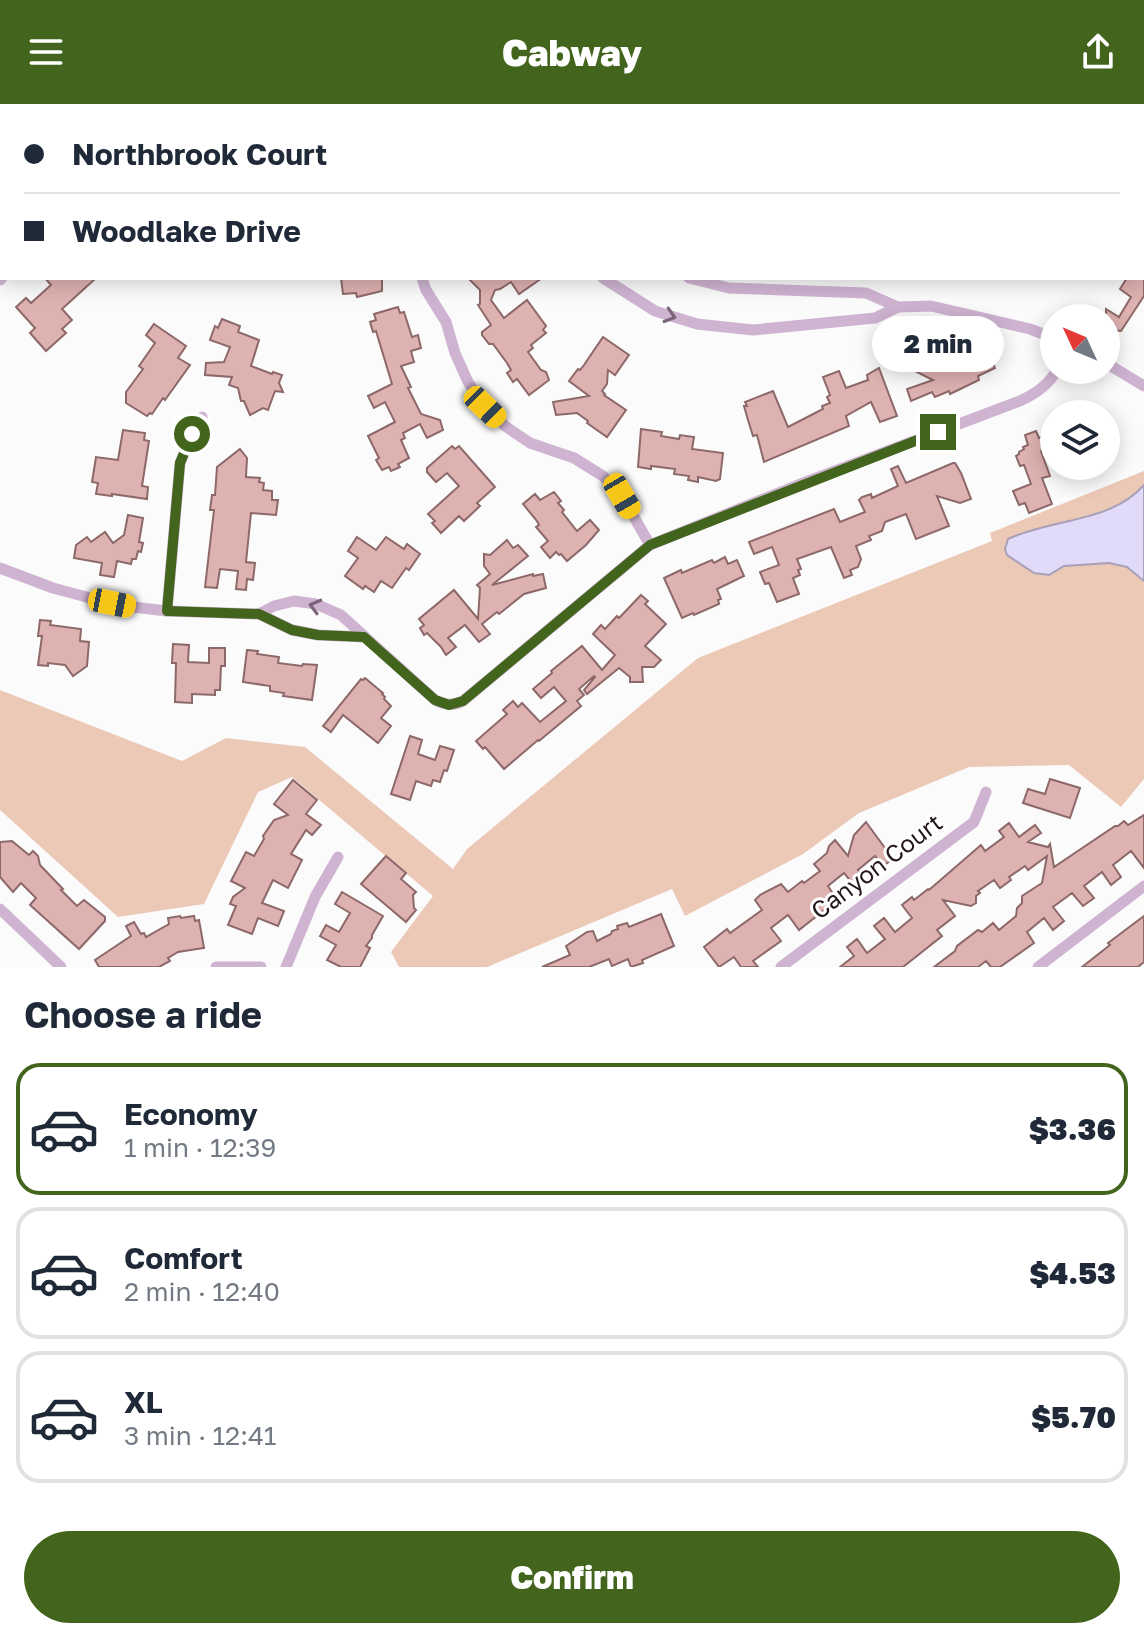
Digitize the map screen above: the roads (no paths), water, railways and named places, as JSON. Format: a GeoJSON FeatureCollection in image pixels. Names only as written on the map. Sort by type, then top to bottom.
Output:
{"type":"FeatureCollection","features":[{"type":"Feature","properties":{"kind":"street"},"geometry":{"type":"LineString","coordinates":[[423,280],[446,322],[468,382],[485,407],[530,443],[574,458],[603,476],[622,496],[650,545]]}},
{"type":"Feature","properties":{"kind":"street"},"geometry":{"type":"LineString","coordinates":[[606,280],[655,311],[697,324],[753,330],[875,318],[898,307],[931,306],[1040,333]]}},
{"type":"Feature","properties":{"kind":"street"},"geometry":{"type":"LineString","coordinates":[[697,280],[729,288],[866,293],[898,307]]}},
{"type":"Feature","properties":{"kind":"street"},"geometry":{"type":"LineString","coordinates":[[1120,371],[1144,386]]}},
{"type":"Feature","properties":{"kind":"street"},"geometry":{"type":"LineString","coordinates":[[259,614],[294,601],[316,604],[341,615],[435,700],[456,704],[650,545],[1022,400],[1046,384]]}},
{"type":"Feature","properties":{"kind":"street"},"geometry":{"type":"LineString","coordinates":[[167,611],[180,463],[202,417]]}},
{"type":"Feature","properties":{"kind":"street"},"geometry":{"type":"LineString","coordinates":[[0,568],[53,588],[133,607],[259,614],[292,630],[318,635],[364,637]]}},
{"type":"Feature","properties":{"kind":"street","name":"Canyon Court"},"geometry":{"type":"LineString","coordinates":[[781,967],[974,822],[986,792]]}},
{"type":"Feature","properties":{"kind":"street"},"geometry":{"type":"LineString","coordinates":[[286,967],[315,897],[338,857]]}},
{"type":"Feature","properties":{"kind":"street"},"geometry":{"type":"LineString","coordinates":[[1038,967],[1144,886]]}},
{"type":"Feature","properties":{"kind":"street"},"geometry":{"type":"LineString","coordinates":[[0,909],[61,967]]}},
{"type":"Feature","properties":{"kind":"street"},"geometry":{"type":"LineString","coordinates":[[216,967],[261,967]]}}]}
